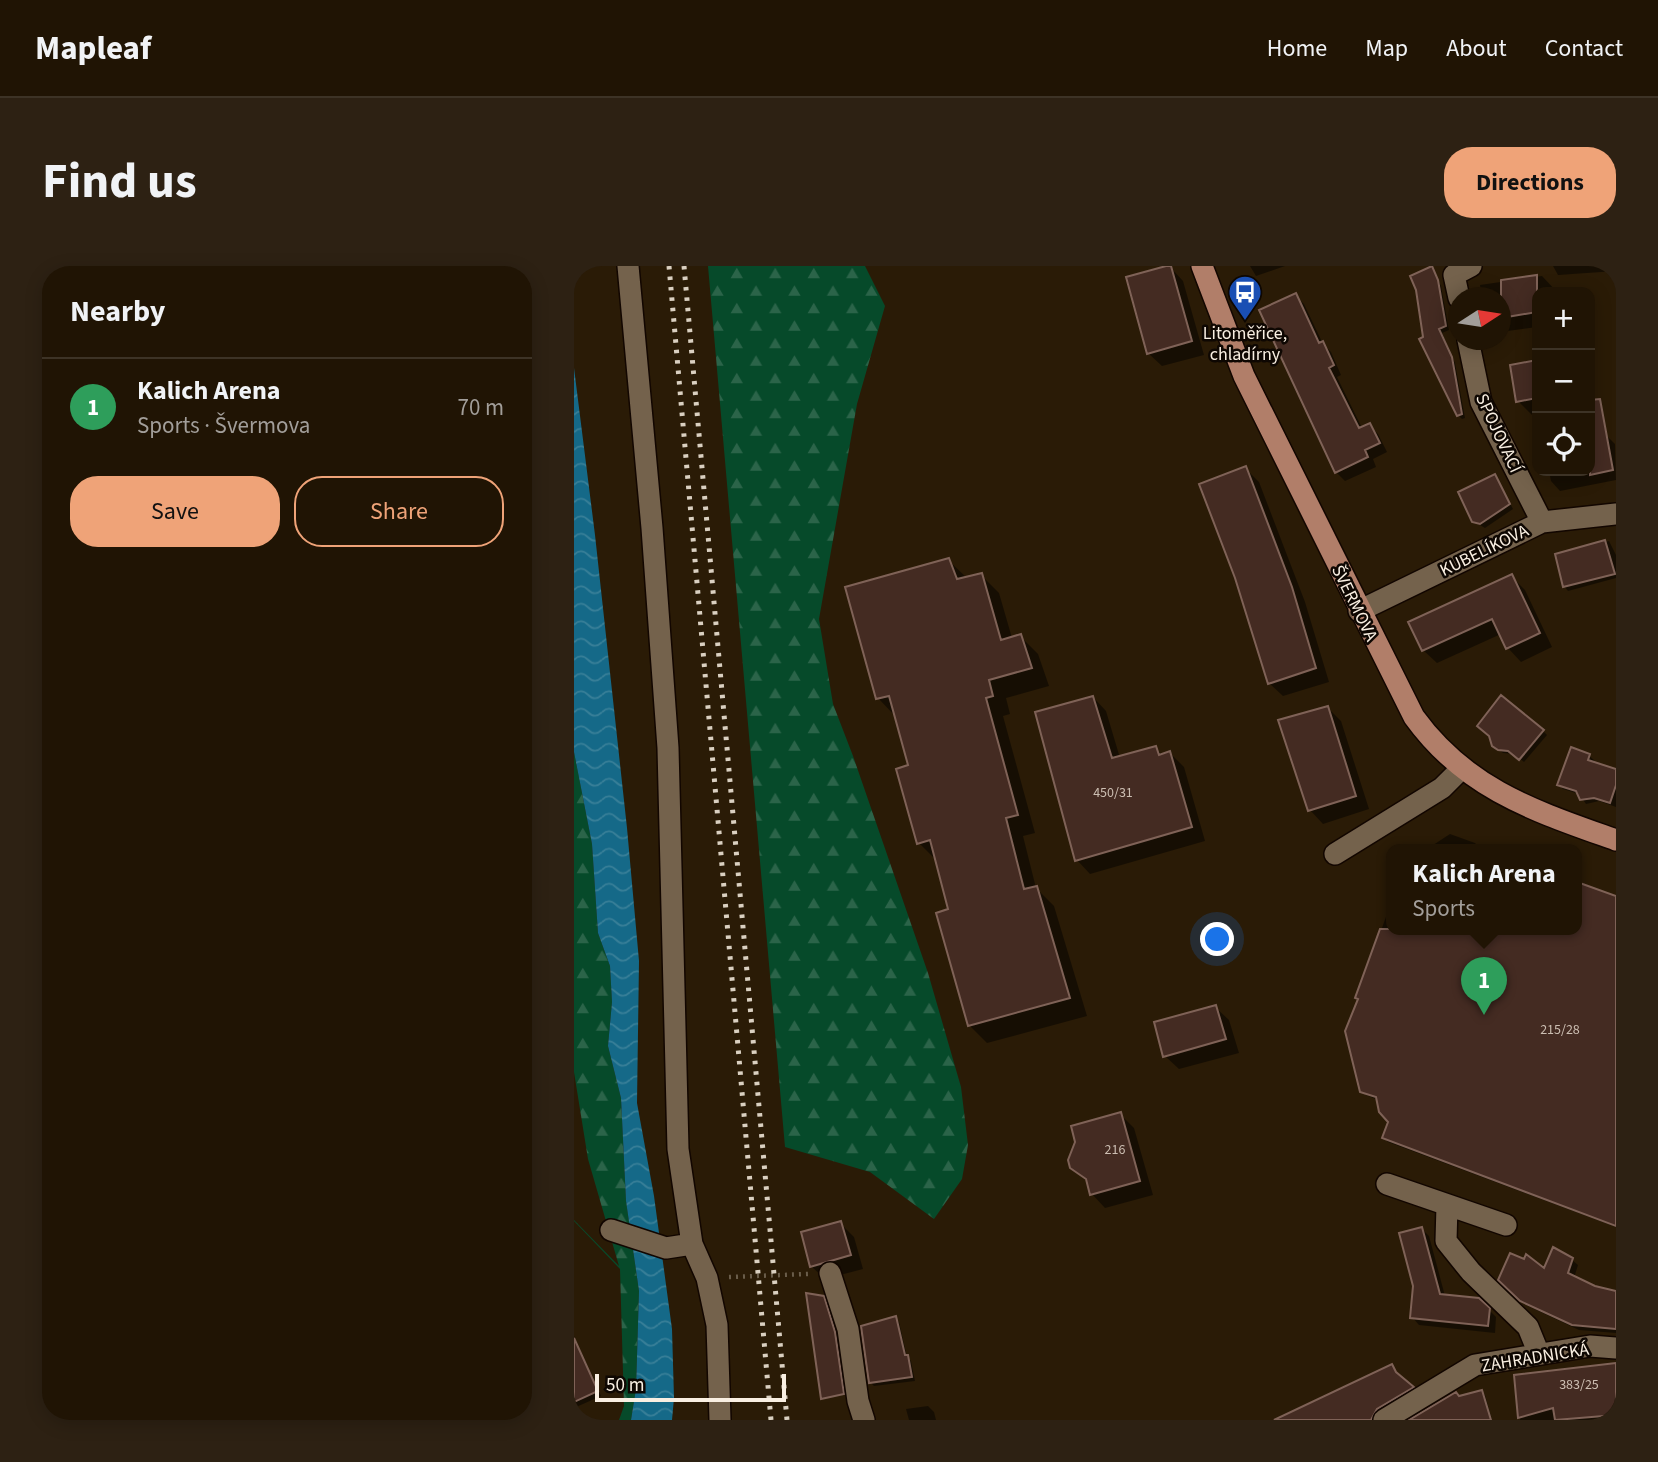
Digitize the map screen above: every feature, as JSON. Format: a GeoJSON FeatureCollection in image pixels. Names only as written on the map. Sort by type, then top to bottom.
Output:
{"type":"FeatureCollection","features":[{"type":"Feature","properties":{"kind":"main road","name":"ŠVERMOVA"},"geometry":{"type":"LineString","coordinates":[[1202,266],[1244,376],[1414,717],[1427,735],[1461,769],[1508,797],[1549,816],[1616,840]]}},
{"type":"Feature","properties":{"kind":"street"},"geometry":{"type":"LineString","coordinates":[[628,266],[652,528],[668,748],[678,1149],[692,1244],[707,1278],[717,1325],[720,1420]]}},
{"type":"Feature","properties":{"kind":"street"},"geometry":{"type":"LineString","coordinates":[[1457,287],[1454,275],[1471,266]]}},
{"type":"Feature","properties":{"kind":"street","name":"SPOJOVACÍ"},"geometry":{"type":"LineString","coordinates":[[1470,350],[1481,402],[1542,522]]}},
{"type":"Feature","properties":{"kind":"street","name":"KUBELÍKOVA"},"geometry":{"type":"LineString","coordinates":[[1359,611],[1542,522],[1616,514]]}},
{"type":"Feature","properties":{"kind":"street"},"geometry":{"type":"LineString","coordinates":[[1335,854],[1442,789],[1461,769]]}},
{"type":"Feature","properties":{"kind":"street"},"geometry":{"type":"LineString","coordinates":[[1387,1184],[1506,1225]]}},
{"type":"Feature","properties":{"kind":"street"},"geometry":{"type":"LineString","coordinates":[[1447,1205],[1446,1241],[1471,1272],[1528,1327],[1539,1354]]}},
{"type":"Feature","properties":{"kind":"street"},"geometry":{"type":"LineString","coordinates":[[611,1230],[666,1248],[692,1244]]}},
{"type":"Feature","properties":{"kind":"street"},"geometry":{"type":"LineString","coordinates":[[830,1273],[848,1329],[858,1401],[864,1420]]}},
{"type":"Feature","properties":{"kind":"street","name":"ZAHRADNICKÁ"},"geometry":{"type":"LineString","coordinates":[[1384,1420],[1475,1365],[1590,1346],[1616,1348]]}},
{"type":"Feature","properties":{"kind":"path"},"geometry":{"type":"LineString","coordinates":[[707,1278],[830,1273]]}},
{"type":"Feature","properties":{"kind":"green space"},"geometry":{"type":"Polygon","coordinates":[[[708,266],[865,266],[885,306],[857,404],[819,619],[833,704],[928,973],[961,1087],[968,1145],[962,1179],[934,1219],[870,1172],[785,1147],[708,266]]]}},
{"type":"Feature","properties":{"kind":"green space"},"geometry":{"type":"Polygon","coordinates":[[[574,752],[592,844],[598,933],[610,966],[612,1002],[608,1046],[621,1098],[626,1201],[639,1291],[636,1389],[631,1420],[619,1420],[624,1406],[620,1269],[574,1221],[619,1266],[588,1159],[574,1072],[574,752]]]}},
{"type":"Feature","properties":{"kind":"water"},"geometry":{"type":"Polygon","coordinates":[[[574,368],[627,828],[639,961],[637,1103],[654,1196],[672,1329],[672,1420],[631,1420],[636,1389],[639,1291],[626,1201],[621,1098],[608,1046],[612,1002],[610,966],[598,933],[592,844],[574,752],[574,368]]]}},
{"type":"Feature","properties":{"kind":"building"},"geometry":{"type":"Polygon","coordinates":[[[1171,266],[1192,341],[1147,354],[1126,277],[1171,266]]]}},
{"type":"Feature","properties":{"kind":"building"},"geometry":{"type":"Polygon","coordinates":[[[1432,266],[1438,280],[1446,326],[1439,329],[1452,357],[1462,414],[1457,416],[1419,339],[1423,337],[1416,290],[1410,276],[1432,266]]]}},
{"type":"Feature","properties":{"kind":"building"},"geometry":{"type":"Polygon","coordinates":[[[1537,275],[1537,287],[1532,287],[1532,313],[1511,316],[1511,287],[1501,287],[1501,280],[1537,275]]]}},
{"type":"Feature","properties":{"kind":"building"},"geometry":{"type":"Polygon","coordinates":[[[1296,293],[1319,343],[1323,341],[1334,365],[1329,368],[1359,428],[1370,423],[1380,443],[1365,450],[1368,457],[1335,473],[1259,310],[1296,293]]]}},
{"type":"Feature","properties":{"kind":"building"},"geometry":{"type":"Polygon","coordinates":[[[1532,361],[1532,399],[1516,402],[1510,365],[1532,361]]]}},
{"type":"Feature","properties":{"kind":"building"},"geometry":{"type":"Polygon","coordinates":[[[1600,399],[1613,470],[1595,474],[1595,413],[1595,400],[1600,399]]]}},
{"type":"Feature","properties":{"kind":"building"},"geometry":{"type":"Polygon","coordinates":[[[1246,466],[1292,587],[1316,668],[1268,684],[1235,578],[1199,484],[1246,466]]]}},
{"type":"Feature","properties":{"kind":"building"},"geometry":{"type":"Polygon","coordinates":[[[1495,474],[1510,504],[1480,524],[1472,522],[1458,492],[1495,474]]]}},
{"type":"Feature","properties":{"kind":"building"},"geometry":{"type":"Polygon","coordinates":[[[1605,540],[1615,574],[1563,587],[1555,554],[1605,540]]]}},
{"type":"Feature","properties":{"kind":"building"},"geometry":{"type":"Polygon","coordinates":[[[949,558],[957,579],[982,573],[1001,640],[1021,634],[1032,668],[989,680],[993,696],[986,698],[1018,815],[1006,818],[1024,889],[1037,886],[1070,998],[968,1026],[936,913],[948,909],[930,840],[917,844],[896,769],[908,765],[889,696],[876,699],[845,587],[949,558]]]}},
{"type":"Feature","properties":{"kind":"building"},"geometry":{"type":"Polygon","coordinates":[[[1512,574],[1540,633],[1506,649],[1492,619],[1422,651],[1408,622],[1512,574]]]}},
{"type":"Feature","properties":{"kind":"building"},"geometry":{"type":"Polygon","coordinates":[[[1501,695],[1544,730],[1519,760],[1508,751],[1492,746],[1489,736],[1477,726],[1501,695]]]}},
{"type":"Feature","properties":{"kind":"building"},"geometry":{"type":"Polygon","coordinates":[[[1093,696],[1112,758],[1156,746],[1159,755],[1170,751],[1192,827],[1075,861],[1035,712],[1093,696]]]}},
{"type":"Feature","properties":{"kind":"building"},"geometry":{"type":"Polygon","coordinates":[[[1328,706],[1356,796],[1308,811],[1278,720],[1328,706]]]}},
{"type":"Feature","properties":{"kind":"building"},"geometry":{"type":"Polygon","coordinates":[[[1571,747],[1590,754],[1588,760],[1616,769],[1616,785],[1610,803],[1594,798],[1580,800],[1576,791],[1557,785],[1571,747]]]}},
{"type":"Feature","properties":{"kind":"building"},"geometry":{"type":"Polygon","coordinates":[[[1582,884],[1616,896],[1616,1226],[1382,1138],[1388,1122],[1379,1112],[1376,1097],[1360,1092],[1345,1031],[1380,929],[1386,929],[1386,935],[1582,935],[1582,884]]]}},
{"type":"Feature","properties":{"kind":"building"},"geometry":{"type":"Polygon","coordinates":[[[1216,1005],[1226,1039],[1163,1057],[1154,1022],[1216,1005]]]}},
{"type":"Feature","properties":{"kind":"building"},"geometry":{"type":"Polygon","coordinates":[[[1121,1112],[1140,1181],[1090,1195],[1086,1179],[1070,1168],[1068,1160],[1075,1142],[1071,1126],[1121,1112]]]}},
{"type":"Feature","properties":{"kind":"building"},"geometry":{"type":"Polygon","coordinates":[[[841,1221],[851,1255],[810,1267],[801,1232],[841,1221]]]}},
{"type":"Feature","properties":{"kind":"building"},"geometry":{"type":"Polygon","coordinates":[[[1422,1227],[1440,1294],[1479,1298],[1490,1308],[1488,1326],[1410,1318],[1413,1286],[1399,1233],[1422,1227]]]}},
{"type":"Feature","properties":{"kind":"building"},"geometry":{"type":"Polygon","coordinates":[[[1553,1247],[1573,1258],[1568,1273],[1595,1286],[1616,1291],[1616,1329],[1572,1325],[1520,1301],[1498,1280],[1510,1253],[1524,1259],[1526,1254],[1544,1268],[1553,1247]]]}},
{"type":"Feature","properties":{"kind":"building"},"geometry":{"type":"Polygon","coordinates":[[[806,1293],[824,1296],[835,1332],[844,1394],[821,1399],[806,1293]]]}},
{"type":"Feature","properties":{"kind":"building"},"geometry":{"type":"Polygon","coordinates":[[[896,1316],[912,1377],[869,1383],[861,1326],[896,1316]]]}},
{"type":"Feature","properties":{"kind":"building"},"geometry":{"type":"Polygon","coordinates":[[[574,1338],[598,1391],[574,1402],[574,1338]]]}},
{"type":"Feature","properties":{"kind":"building"},"geometry":{"type":"Polygon","coordinates":[[[1616,1363],[1616,1415],[1555,1420],[1553,1408],[1518,1418],[1514,1375],[1616,1363]]]}},
{"type":"Feature","properties":{"kind":"building"},"geometry":{"type":"Polygon","coordinates":[[[1392,1364],[1396,1372],[1414,1387],[1377,1409],[1371,1420],[1274,1420],[1392,1364]]]}},
{"type":"Feature","properties":{"kind":"building"},"geometry":{"type":"Polygon","coordinates":[[[1482,1390],[1491,1420],[1409,1420],[1456,1392],[1459,1396],[1482,1390]]]}},
{"type":"Feature","properties":{"kind":"railway"},"geometry":{"type":"LineString","coordinates":[[669,266],[771,1420]]}},
{"type":"Feature","properties":{"kind":"railway"},"geometry":{"type":"LineString","coordinates":[[684,266],[787,1420]]}},
{"type":"Feature","properties":{"kind":"place","name":"Litoměřice, chladírny"},"geometry":{"type":"Point","coordinates":[1245,322]}},
{"type":"Feature","properties":{"kind":"place","name":"Kalich Arena"},"geometry":{"type":"Point","coordinates":[1484,1015]}}]}
